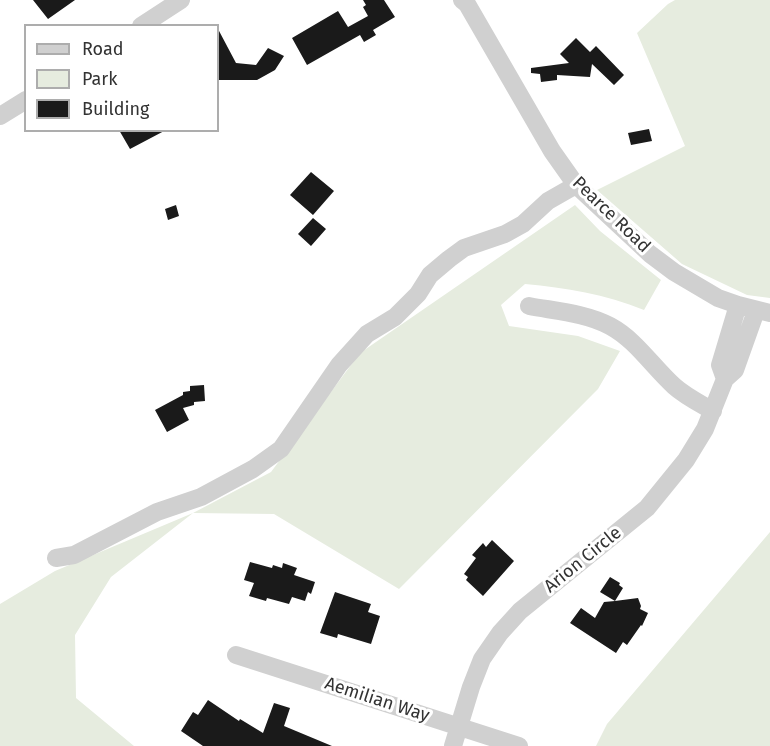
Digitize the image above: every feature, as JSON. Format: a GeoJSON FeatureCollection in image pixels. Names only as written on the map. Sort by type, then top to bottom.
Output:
{"type":"FeatureCollection","features":[{"type":"Feature","properties":{"kind":"street"},"geometry":{"type":"LineString","coordinates":[[144,24],[181,0]]}},
{"type":"Feature","properties":{"kind":"street","name":"Pearce Road"},"geometry":{"type":"LineString","coordinates":[[467,1],[552,151],[576,184],[650,254],[674,272],[711,294],[738,306],[763,312]]}},
{"type":"Feature","properties":{"kind":"street"},"geometry":{"type":"LineString","coordinates":[[0,116],[24,101]]}},
{"type":"Feature","properties":{"kind":"street"},"geometry":{"type":"LineString","coordinates":[[56,558],[74,555],[157,512],[201,497],[254,469],[282,449],[339,366],[367,334],[395,317],[418,294],[430,275],[442,264],[464,248],[505,234],[523,224],[548,201],[576,184]]}},
{"type":"Feature","properties":{"kind":"street"},"geometry":{"type":"LineString","coordinates":[[529,306],[596,320],[611,326],[636,345],[674,386],[713,411]]}},
{"type":"Feature","properties":{"kind":"street","name":"Arion Circle"},"geometry":{"type":"LineString","coordinates":[[733,353],[738,306]]}},
{"type":"Feature","properties":{"kind":"street","name":"Arion Circle"},"geometry":{"type":"LineString","coordinates":[[453,746],[482,659],[500,633],[520,611],[647,508],[686,460],[705,429],[725,379],[720,365],[733,353],[763,312]]}},
{"type":"Feature","properties":{"kind":"street","name":"Aemilian Way"},"geometry":{"type":"LineString","coordinates":[[236,655],[519,746]]}},
{"type":"Feature","properties":{"kind":"green space"},"geometry":{"type":"Polygon","coordinates":[[[675,0],[770,0],[770,298],[747,295],[682,264],[597,190],[685,146],[637,33],[675,0]]]}},
{"type":"Feature","properties":{"kind":"green space"},"geometry":{"type":"Polygon","coordinates":[[[575,205],[600,231],[661,280],[644,310],[585,292],[525,284],[501,305],[509,326],[578,336],[620,351],[598,389],[399,589],[274,514],[193,513],[271,472],[360,353],[575,205]]]}},
{"type":"Feature","properties":{"kind":"green space"},"geometry":{"type":"Polygon","coordinates":[[[193,513],[111,577],[75,635],[76,698],[134,746],[0,746],[0,604],[55,571],[193,513]]]}},
{"type":"Feature","properties":{"kind":"green space"},"geometry":{"type":"Polygon","coordinates":[[[770,532],[770,746],[596,746],[607,724],[770,532]]]}},
{"type":"Feature","properties":{"kind":"building"},"geometry":{"type":"Polygon","coordinates":[[[33,0],[75,0],[48,19],[33,0]]]}},
{"type":"Feature","properties":{"kind":"building"},"geometry":{"type":"Polygon","coordinates":[[[363,0],[384,0],[395,17],[373,30],[376,35],[364,42],[360,35],[307,65],[292,38],[338,11],[348,27],[368,16],[363,7],[366,5],[363,0]]]}},
{"type":"Feature","properties":{"kind":"building"},"geometry":{"type":"Polygon","coordinates":[[[219,31],[236,63],[256,65],[268,48],[284,56],[275,70],[257,80],[219,80],[219,31]]]}},
{"type":"Feature","properties":{"kind":"building"},"geometry":{"type":"Polygon","coordinates":[[[576,38],[590,52],[596,46],[624,75],[614,85],[592,64],[590,77],[557,75],[557,80],[541,82],[540,74],[531,73],[531,68],[569,63],[560,54],[576,38]]]}},
{"type":"Feature","properties":{"kind":"building"},"geometry":{"type":"Polygon","coordinates":[[[649,129],[652,141],[631,145],[628,133],[649,129]]]}},
{"type":"Feature","properties":{"kind":"building"},"geometry":{"type":"Polygon","coordinates":[[[120,132],[162,132],[130,149],[120,132]]]}},
{"type":"Feature","properties":{"kind":"building"},"geometry":{"type":"Polygon","coordinates":[[[311,172],[334,191],[313,215],[290,195],[311,172]]]}},
{"type":"Feature","properties":{"kind":"building"},"geometry":{"type":"Polygon","coordinates":[[[176,205],[179,216],[168,220],[165,209],[176,205]]]}},
{"type":"Feature","properties":{"kind":"building"},"geometry":{"type":"Polygon","coordinates":[[[313,218],[326,229],[311,246],[298,234],[313,218]]]}},
{"type":"Feature","properties":{"kind":"building"},"geometry":{"type":"Polygon","coordinates":[[[204,385],[205,401],[194,402],[194,405],[183,408],[189,420],[167,432],[155,410],[183,395],[183,392],[190,391],[190,386],[204,385]]]}},
{"type":"Feature","properties":{"kind":"building"},"geometry":{"type":"Polygon","coordinates":[[[492,540],[514,561],[483,596],[466,580],[468,577],[464,574],[476,558],[472,555],[483,543],[486,547],[492,540]]]}},
{"type":"Feature","properties":{"kind":"building"},"geometry":{"type":"Polygon","coordinates":[[[250,562],[272,568],[273,565],[282,568],[283,563],[297,568],[294,575],[315,582],[311,594],[308,592],[305,601],[292,597],[289,604],[249,596],[254,583],[244,580],[250,562]]]}},
{"type":"Feature","properties":{"kind":"building"},"geometry":{"type":"Polygon","coordinates":[[[610,577],[620,583],[619,585],[623,588],[615,601],[600,592],[610,577]]]}},
{"type":"Feature","properties":{"kind":"building"},"geometry":{"type":"Polygon","coordinates":[[[335,592],[371,604],[368,612],[380,616],[371,644],[338,634],[337,638],[320,633],[335,592]]]}},
{"type":"Feature","properties":{"kind":"building"},"geometry":{"type":"Polygon","coordinates":[[[638,598],[640,609],[648,613],[642,626],[627,645],[623,642],[616,653],[570,623],[581,608],[595,618],[604,602],[638,598]]]}},
{"type":"Feature","properties":{"kind":"building"},"geometry":{"type":"Polygon","coordinates":[[[208,700],[239,721],[240,719],[263,733],[274,703],[290,708],[284,726],[332,746],[203,746],[181,731],[193,712],[198,715],[208,700]]]}}]}
